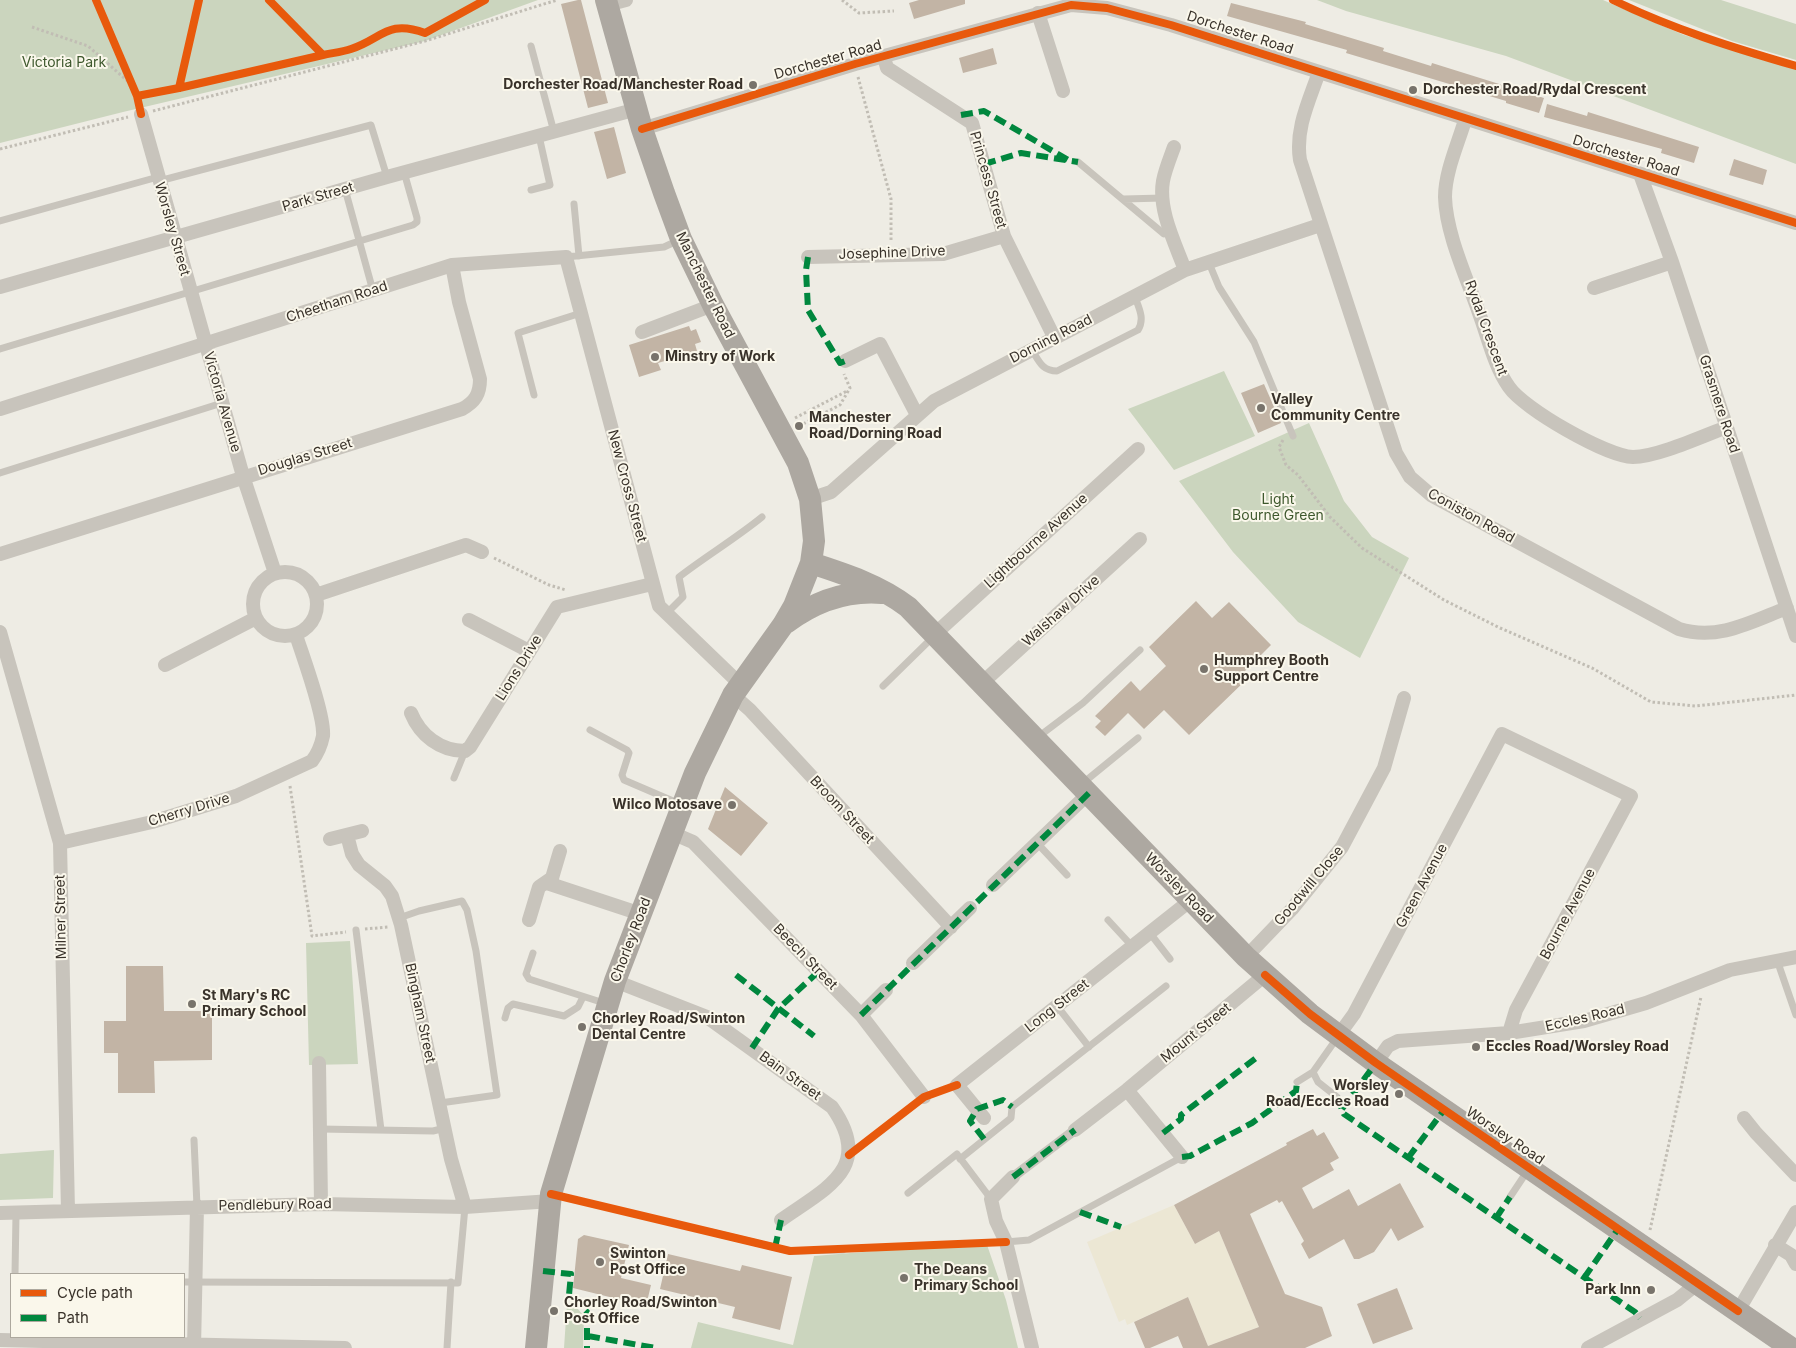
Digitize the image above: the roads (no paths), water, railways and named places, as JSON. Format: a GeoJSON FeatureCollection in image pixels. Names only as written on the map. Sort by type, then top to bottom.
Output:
{"type":"FeatureCollection","features":[{"type":"Feature","properties":{"kind":"main road","name":"Manchester Road"},"geometry":{"type":"LineString","coordinates":[[613,2],[639,119],[681,239],[713,305],[798,463],[810,499],[814,541],[811,563]]}},
{"type":"Feature","properties":{"kind":"main road","name":"Worsley Road"},"geometry":{"type":"LineString","coordinates":[[811,563],[891,594],[936,634],[1246,957],[1338,1036],[1791,1348]]}},
{"type":"Feature","properties":{"kind":"main road","name":"Chorley Road"},"geometry":{"type":"LineString","coordinates":[[536,1348],[550,1201],[615,980],[695,774],[736,689],[783,625],[794,606],[811,563]]}},
{"type":"Feature","properties":{"kind":"main road"},"geometry":{"type":"LineString","coordinates":[[783,625],[808,608],[837,597],[858,593],[891,594]]}},
{"type":"Feature","properties":{"kind":"street","name":"Dorchester Road"},"geometry":{"type":"LineString","coordinates":[[639,119],[884,57],[1071,5],[1107,8],[1171,25],[1465,120],[1796,223]]}},
{"type":"Feature","properties":{"kind":"street"},"geometry":{"type":"LineString","coordinates":[[1038,13],[1063,91]]}},
{"type":"Feature","properties":{"kind":"street","name":"Princess Street"},"geometry":{"type":"LineString","coordinates":[[884,57],[887,68],[972,123],[1004,236],[1054,337]]}},
{"type":"Feature","properties":{"kind":"street","name":"Coniston Road"},"geometry":{"type":"LineString","coordinates":[[1319,72],[1300,124],[1298,149],[1320,225],[1396,454],[1406,472],[1420,487],[1679,629],[1699,634],[1723,632],[1787,608]]}},
{"type":"Feature","properties":{"kind":"street","name":"Worsley Street"},"geometry":{"type":"LineString","coordinates":[[141,114],[205,344]]}},
{"type":"Feature","properties":{"kind":"street","name":"Park Street"},"geometry":{"type":"LineString","coordinates":[[0,287],[404,172],[538,136],[639,119]]}},
{"type":"Feature","properties":{"kind":"street","name":"Rydal Crescent"},"geometry":{"type":"LineString","coordinates":[[1465,120],[1447,181],[1446,209],[1452,234],[1497,364],[1508,387],[1516,397],[1536,413],[1623,456],[1648,455],[1727,427]]}},
{"type":"Feature","properties":{"kind":"street"},"geometry":{"type":"LineString","coordinates":[[1174,147],[1163,179],[1162,198],[1185,270]]}},
{"type":"Feature","properties":{"kind":"street","name":"Grasmere Road"},"geometry":{"type":"LineString","coordinates":[[1640,174],[1672,262],[1796,636]]}},
{"type":"Feature","properties":{"kind":"street","name":"Dorning Road"},"geometry":{"type":"LineString","coordinates":[[810,499],[831,492],[934,401],[1185,270],[1320,225]]}},
{"type":"Feature","properties":{"kind":"street","name":"Josephine Drive"},"geometry":{"type":"LineString","coordinates":[[808,257],[943,254],[1004,236]]}},
{"type":"Feature","properties":{"kind":"street","name":"Cheetham Road"},"geometry":{"type":"LineString","coordinates":[[0,409],[452,265],[573,257]]}},
{"type":"Feature","properties":{"kind":"street","name":"New Cross Street"},"geometry":{"type":"LineString","coordinates":[[573,257],[581,313],[659,606],[736,689]]}},
{"type":"Feature","properties":{"kind":"street"},"geometry":{"type":"LineString","coordinates":[[1594,288],[1672,262]]}},
{"type":"Feature","properties":{"kind":"street","name":"Douglas Street"},"geometry":{"type":"LineString","coordinates":[[0,554],[243,476],[462,409],[470,404],[480,389],[480,379],[459,302],[452,265]]}},
{"type":"Feature","properties":{"kind":"street"},"geometry":{"type":"LineString","coordinates":[[642,332],[713,305]]}},
{"type":"Feature","properties":{"kind":"street","name":"Victoria Avenue"},"geometry":{"type":"LineString","coordinates":[[205,344],[243,476],[275,574]]}},
{"type":"Feature","properties":{"kind":"street"},"geometry":{"type":"LineString","coordinates":[[844,366],[880,344],[916,415]]}},
{"type":"Feature","properties":{"kind":"street","name":"Lightbourne Avenue"},"geometry":{"type":"LineString","coordinates":[[936,634],[1138,449]]}},
{"type":"Feature","properties":{"kind":"street","name":"Walshaw Drive"},"geometry":{"type":"LineString","coordinates":[[982,683],[1140,539]]}},
{"type":"Feature","properties":{"kind":"street"},"geometry":{"type":"LineString","coordinates":[[316,595],[466,545],[482,552]]}},
{"type":"Feature","properties":{"kind":"street"},"geometry":{"type":"LineString","coordinates":[[295,573],[312,585],[316,595],[316,614],[305,630],[296,635],[287,637],[268,632],[256,618],[254,597],[258,587],[265,579],[275,574],[295,573]]}},
{"type":"Feature","properties":{"kind":"street","name":"Lions Drive"},"geometry":{"type":"LineString","coordinates":[[465,751],[470,747],[557,607],[652,584]]}},
{"type":"Feature","properties":{"kind":"street"},"geometry":{"type":"LineString","coordinates":[[165,665],[256,618]]}},
{"type":"Feature","properties":{"kind":"street"},"geometry":{"type":"LineString","coordinates":[[469,620],[529,651]]}},
{"type":"Feature","properties":{"kind":"street","name":"Milner Street"},"geometry":{"type":"LineString","coordinates":[[0,632],[60,843],[68,1210]]}},
{"type":"Feature","properties":{"kind":"street","name":"Cherry Drive"},"geometry":{"type":"LineString","coordinates":[[60,843],[152,822],[236,796],[312,761],[319,750],[323,735],[321,720],[296,635]]}},
{"type":"Feature","properties":{"kind":"street","name":"Broom Street"},"geometry":{"type":"LineString","coordinates":[[736,689],[750,710],[951,927]]}},
{"type":"Feature","properties":{"kind":"street","name":"Goodwill Close"},"geometry":{"type":"LineString","coordinates":[[1246,957],[1292,909],[1342,848],[1384,768],[1404,698]]}},
{"type":"Feature","properties":{"kind":"street"},"geometry":{"type":"LineString","coordinates":[[411,713],[416,725],[423,734],[443,746],[465,751]]}},
{"type":"Feature","properties":{"kind":"street","name":"Bourne Avenue"},"geometry":{"type":"LineString","coordinates":[[1502,734],[1631,796],[1516,1010],[1509,1033]]}},
{"type":"Feature","properties":{"kind":"street","name":"Green Avenue"},"geometry":{"type":"LineString","coordinates":[[1338,1036],[1354,1014],[1502,734]]}},
{"type":"Feature","properties":{"kind":"street"},"geometry":{"type":"LineString","coordinates":[[993,885],[1037,843],[1085,789]]}},
{"type":"Feature","properties":{"kind":"street"},"geometry":{"type":"LineString","coordinates":[[330,839],[362,832]]}},
{"type":"Feature","properties":{"kind":"street","name":"Beech Street"},"geometry":{"type":"LineString","coordinates":[[672,833],[693,842],[861,1015],[924,1097]]}},
{"type":"Feature","properties":{"kind":"street","name":"Bingham Street"},"geometry":{"type":"LineString","coordinates":[[347,835],[352,854],[359,865],[385,886],[392,896],[400,922],[464,1208]]}},
{"type":"Feature","properties":{"kind":"street"},"geometry":{"type":"LineString","coordinates":[[529,920],[539,887],[552,878],[560,851]]}},
{"type":"Feature","properties":{"kind":"street"},"geometry":{"type":"LineString","coordinates":[[547,883],[641,914]]}},
{"type":"Feature","properties":{"kind":"street","name":"Long Street"},"geometry":{"type":"LineString","coordinates":[[984,1118],[957,1085],[1191,900]]}},
{"type":"Feature","properties":{"kind":"street"},"geometry":{"type":"LineString","coordinates":[[914,963],[970,908]]}},
{"type":"Feature","properties":{"kind":"street","name":"Eccles Road"},"geometry":{"type":"LineString","coordinates":[[1376,1063],[1388,1046],[1398,1041],[1509,1033],[1606,1016],[1744,967],[1796,957]]}},
{"type":"Feature","properties":{"kind":"street","name":"Mount Street"},"geometry":{"type":"LineString","coordinates":[[1076,1130],[1265,975]]}},
{"type":"Feature","properties":{"kind":"street","name":"Bain Street"},"geometry":{"type":"LineString","coordinates":[[615,980],[707,1017],[832,1106],[842,1121],[850,1155],[838,1180],[781,1220]]}},
{"type":"Feature","properties":{"kind":"street"},"geometry":{"type":"LineString","coordinates":[[861,1015],[886,990]]}},
{"type":"Feature","properties":{"kind":"street"},"geometry":{"type":"LineString","coordinates":[[319,1063],[321,1204]]}},
{"type":"Feature","properties":{"kind":"street"},"geometry":{"type":"LineString","coordinates":[[1127,1090],[1182,1157]]}},
{"type":"Feature","properties":{"kind":"street"},"geometry":{"type":"LineString","coordinates":[[1744,1118],[1756,1134],[1796,1175]]}},
{"type":"Feature","properties":{"kind":"street"},"geometry":{"type":"LineString","coordinates":[[1032,1348],[1006,1242],[996,1221],[990,1199],[1013,1177],[1076,1130]]}},
{"type":"Feature","properties":{"kind":"street","name":"Pendlebury Road"},"geometry":{"type":"LineString","coordinates":[[0,1213],[321,1204],[464,1208],[550,1201]]}},
{"type":"Feature","properties":{"kind":"street"},"geometry":{"type":"LineString","coordinates":[[194,1346],[190,1282],[197,1206]]}},
{"type":"Feature","properties":{"kind":"street"},"geometry":{"type":"LineString","coordinates":[[1738,1310],[1796,1212]]}},
{"type":"Feature","properties":{"kind":"street"},"geometry":{"type":"LineString","coordinates":[[1775,1245],[1791,1255],[1796,1264]]}},
{"type":"Feature","properties":{"kind":"street"},"geometry":{"type":"LineString","coordinates":[[1588,1348],[1677,1300],[1698,1283]]}},
{"type":"Feature","properties":{"kind":"street"},"geometry":{"type":"LineString","coordinates":[[0,1340],[14,1338],[194,1346],[345,1348]]}},
{"type":"Feature","properties":{"kind":"lane"},"geometry":{"type":"LineString","coordinates":[[531,46],[554,132]]}},
{"type":"Feature","properties":{"kind":"lane"},"geometry":{"type":"LineString","coordinates":[[0,221],[370,125],[387,177]]}},
{"type":"Feature","properties":{"kind":"lane"},"geometry":{"type":"LineString","coordinates":[[531,190],[550,185],[538,136]]}},
{"type":"Feature","properties":{"kind":"lane"},"geometry":{"type":"LineString","coordinates":[[1078,162],[1164,234],[1172,232]]}},
{"type":"Feature","properties":{"kind":"lane"},"geometry":{"type":"LineString","coordinates":[[0,349],[417,222],[404,172]]}},
{"type":"Feature","properties":{"kind":"lane"},"geometry":{"type":"LineString","coordinates":[[345,189],[373,290]]}},
{"type":"Feature","properties":{"kind":"lane"},"geometry":{"type":"LineString","coordinates":[[1124,199],[1162,198]]}},
{"type":"Feature","properties":{"kind":"lane"},"geometry":{"type":"LineString","coordinates":[[573,257],[574,204]]}},
{"type":"Feature","properties":{"kind":"lane","name":"Cheetham Road"},"geometry":{"type":"LineString","coordinates":[[573,257],[664,248],[681,239]]}},
{"type":"Feature","properties":{"kind":"lane"},"geometry":{"type":"LineString","coordinates":[[1209,263],[1219,287],[1254,342],[1293,436]]}},
{"type":"Feature","properties":{"kind":"lane"},"geometry":{"type":"LineString","coordinates":[[1031,349],[1041,366],[1048,371],[1057,371],[1138,330],[1142,324],[1142,315],[1135,297]]}},
{"type":"Feature","properties":{"kind":"lane"},"geometry":{"type":"LineString","coordinates":[[534,395],[518,333],[581,313]]}},
{"type":"Feature","properties":{"kind":"lane"},"geometry":{"type":"LineString","coordinates":[[0,473],[222,403]]}},
{"type":"Feature","properties":{"kind":"lane"},"geometry":{"type":"LineString","coordinates":[[666,614],[683,597],[679,578],[703,558],[735,539],[762,517]]}},
{"type":"Feature","properties":{"kind":"lane"},"geometry":{"type":"LineString","coordinates":[[883,686],[936,634]]}},
{"type":"Feature","properties":{"kind":"lane"},"geometry":{"type":"LineString","coordinates":[[1036,738],[1083,704],[1140,650]]}},
{"type":"Feature","properties":{"kind":"lane"},"geometry":{"type":"LineString","coordinates":[[590,730],[627,750],[629,753],[622,776],[624,780],[682,805]]}},
{"type":"Feature","properties":{"kind":"lane"},"geometry":{"type":"LineString","coordinates":[[1085,789],[1138,738]]}},
{"type":"Feature","properties":{"kind":"lane"},"geometry":{"type":"LineString","coordinates":[[454,778],[465,751]]}},
{"type":"Feature","properties":{"kind":"lane"},"geometry":{"type":"LineString","coordinates":[[1037,843],[1067,875]]}},
{"type":"Feature","properties":{"kind":"lane"},"geometry":{"type":"LineString","coordinates":[[400,922],[419,910],[462,901],[467,910],[476,951],[497,1095],[440,1103]]}},
{"type":"Feature","properties":{"kind":"lane"},"geometry":{"type":"LineString","coordinates":[[1108,920],[1132,946]]}},
{"type":"Feature","properties":{"kind":"lane"},"geometry":{"type":"LineString","coordinates":[[356,930],[381,1130]]}},
{"type":"Feature","properties":{"kind":"lane"},"geometry":{"type":"LineString","coordinates":[[1150,932],[1170,959]]}},
{"type":"Feature","properties":{"kind":"lane"},"geometry":{"type":"LineString","coordinates":[[533,953],[526,974],[529,979],[607,1004]]}},
{"type":"Feature","properties":{"kind":"lane"},"geometry":{"type":"LineString","coordinates":[[1777,960],[1796,1015]]}},
{"type":"Feature","properties":{"kind":"lane"},"geometry":{"type":"LineString","coordinates":[[960,1158],[1011,1118],[1012,1108],[1166,986]]}},
{"type":"Feature","properties":{"kind":"lane"},"geometry":{"type":"LineString","coordinates":[[505,1018],[508,1008],[512,1004],[564,1016],[578,1007],[583,997]]}},
{"type":"Feature","properties":{"kind":"lane"},"geometry":{"type":"LineString","coordinates":[[1057,1006],[1089,1047]]}},
{"type":"Feature","properties":{"kind":"lane"},"geometry":{"type":"LineString","coordinates":[[1297,1082],[1313,1072],[1338,1036]]}},
{"type":"Feature","properties":{"kind":"lane"},"geometry":{"type":"LineString","coordinates":[[1313,1072],[1318,1082],[1337,1097]]}},
{"type":"Feature","properties":{"kind":"lane"},"geometry":{"type":"LineString","coordinates":[[320,1129],[433,1131],[445,1128]]}},
{"type":"Feature","properties":{"kind":"lane"},"geometry":{"type":"LineString","coordinates":[[194,1140],[197,1206]]}},
{"type":"Feature","properties":{"kind":"lane"},"geometry":{"type":"LineString","coordinates":[[908,1193],[957,1154],[990,1199]]}},
{"type":"Feature","properties":{"kind":"lane"},"geometry":{"type":"LineString","coordinates":[[1006,1242],[1029,1240],[1182,1157]]}},
{"type":"Feature","properties":{"kind":"lane"},"geometry":{"type":"LineString","coordinates":[[1510,1197],[1529,1168]]}},
{"type":"Feature","properties":{"kind":"lane"},"geometry":{"type":"LineString","coordinates":[[190,1282],[458,1282],[465,1221],[464,1208]]}},
{"type":"Feature","properties":{"kind":"lane"},"geometry":{"type":"LineString","coordinates":[[15,1273],[16,1214]]}},
{"type":"Feature","properties":{"kind":"lane"},"geometry":{"type":"LineString","coordinates":[[711,1232],[790,1251],[844,1250]]}},
{"type":"Feature","properties":{"kind":"lane"},"geometry":{"type":"LineString","coordinates":[[446,1348],[451,1282]]}},
{"type":"Feature","properties":{"kind":"place","name":"Dorchester Road/Manchester Road"},"geometry":{"type":"Point","coordinates":[753,85]}},
{"type":"Feature","properties":{"kind":"place","name":"Dorchester Road/Rydal Crescent"},"geometry":{"type":"Point","coordinates":[1413,90]}},
{"type":"Feature","properties":{"kind":"place","name":"Minstry of Work"},"geometry":{"type":"Point","coordinates":[655,357]}},
{"type":"Feature","properties":{"kind":"place","name":"Valley Community Centre"},"geometry":{"type":"Point","coordinates":[1261,408]}},
{"type":"Feature","properties":{"kind":"place","name":"Manchester Road/Dorning Road"},"geometry":{"type":"Point","coordinates":[799,426]}},
{"type":"Feature","properties":{"kind":"place","name":"Humphrey Booth Support Centre"},"geometry":{"type":"Point","coordinates":[1204,669]}},
{"type":"Feature","properties":{"kind":"place","name":"Wilco Motosave"},"geometry":{"type":"Point","coordinates":[732,805]}},
{"type":"Feature","properties":{"kind":"place","name":"St Mary's RC Primary School"},"geometry":{"type":"Point","coordinates":[192,1004]}},
{"type":"Feature","properties":{"kind":"place","name":"Chorley Road/Swinton Dental Centre"},"geometry":{"type":"Point","coordinates":[582,1027]}},
{"type":"Feature","properties":{"kind":"place","name":"Eccles Road/Worsley Road"},"geometry":{"type":"Point","coordinates":[1476,1047]}},
{"type":"Feature","properties":{"kind":"place","name":"Worsley Road/Eccles Road"},"geometry":{"type":"Point","coordinates":[1399,1094]}},
{"type":"Feature","properties":{"kind":"place","name":"Swinton Post Office"},"geometry":{"type":"Point","coordinates":[600,1262]}},
{"type":"Feature","properties":{"kind":"place","name":"The Deans Primary School"},"geometry":{"type":"Point","coordinates":[904,1278]}},
{"type":"Feature","properties":{"kind":"place","name":"Park Inn"},"geometry":{"type":"Point","coordinates":[1651,1290]}},
{"type":"Feature","properties":{"kind":"place","name":"Chorley Road/Swinton Post Office"},"geometry":{"type":"Point","coordinates":[554,1311]}},
{"type":"Feature","properties":{"kind":"park label","name":"Victoria Park"},"geometry":{"type":"Point","coordinates":[64,63]}},
{"type":"Feature","properties":{"kind":"park label","name":"Light Bourne Green"},"geometry":{"type":"Point","coordinates":[1278,508]}}]}
